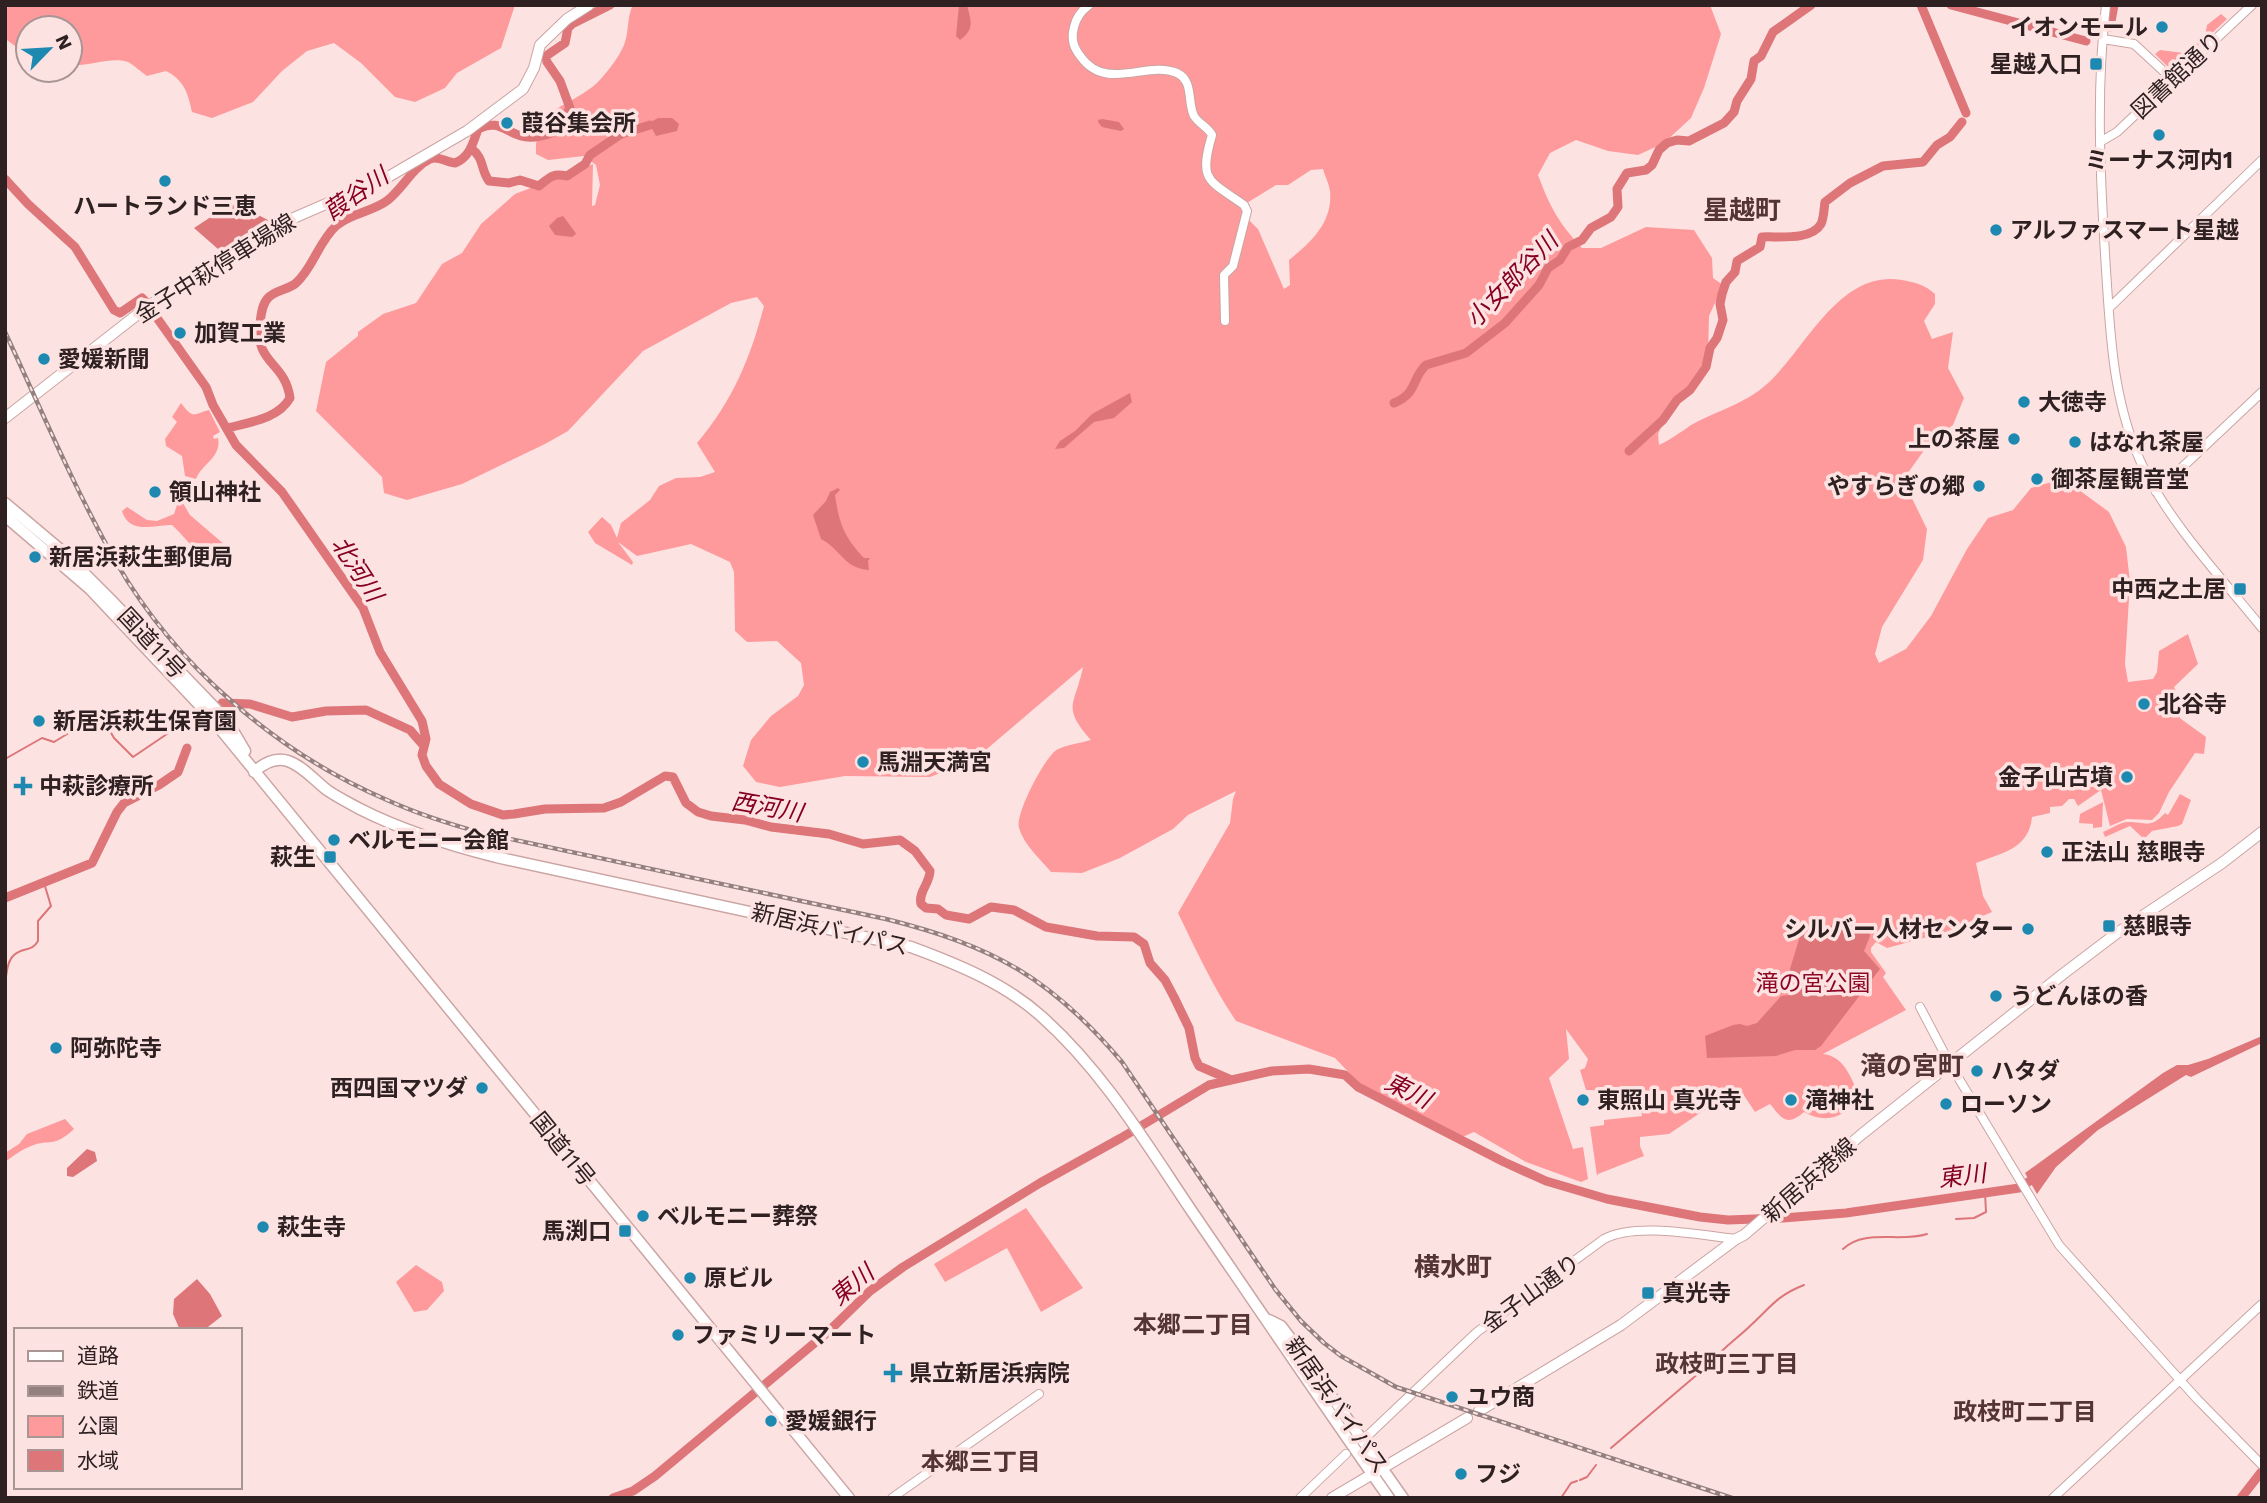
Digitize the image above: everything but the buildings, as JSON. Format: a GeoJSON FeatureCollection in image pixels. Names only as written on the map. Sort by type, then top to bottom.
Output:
{"type":"FeatureCollection","features":[{"type":"Feature","properties":{"kind":"highway","name":"国道11号"},"geometry":{"type":"LineString","coordinates":[[5,503],[62,551],[216,709],[277,800],[849,1498]]}},
{"type":"Feature","properties":{"kind":"highway","name":"国道11号"},"geometry":{"type":"LineString","coordinates":[[5,516],[90,589],[208,713],[256,770]]}},
{"type":"Feature","properties":{"kind":"highway","name":"新居浜バイパス"},"geometry":{"type":"LineString","coordinates":[[256,770],[274,760],[289,762],[359,809],[401,828],[454,846],[911,947],[963,967],[1000,986],[1040,1014],[1083,1057],[1130,1119],[1266,1319],[1378,1472],[1403,1498]]}},
{"type":"Feature","properties":{"kind":"highway","name":"新居浜バイパス"},"geometry":{"type":"LineString","coordinates":[[1266,1319],[1280,1326],[1363,1440],[1389,1498]]}},
{"type":"Feature","properties":{"kind":"main road","name":"金子中萩停車場線"},"geometry":{"type":"LineString","coordinates":[[5,418],[148,307],[289,220],[388,177],[467,131],[523,89],[534,68],[540,45],[567,19],[589,5]]}},
{"type":"Feature","properties":{"kind":"main road","name":"新居浜港線"},"geometry":{"type":"LineString","coordinates":[[1479,1411],[1621,1325],[1754,1227],[1862,1134],[2117,933],[2222,863],[2262,832]]}},
{"type":"Feature","properties":{"kind":"main road"},"geometry":{"type":"LineString","coordinates":[[1332,1498],[1467,1418]]}},
{"type":"Feature","properties":{"kind":"street"},"geometry":{"type":"LineString","coordinates":[[1088,5],[1077,18],[1072,36],[1073,44],[1084,61],[1089,67],[1104,72],[1131,74],[1166,71],[1184,78],[1194,116],[1212,135],[1204,161],[1210,181],[1244,205],[1247,211],[1233,266],[1224,275],[1225,321]]}},
{"type":"Feature","properties":{"kind":"street"},"geometry":{"type":"LineString","coordinates":[[2106,5],[2100,74],[2100,142],[2116,384],[2128,431],[2156,492],[2262,628]]}},
{"type":"Feature","properties":{"kind":"street","name":"図書館通り"},"geometry":{"type":"LineString","coordinates":[[2100,142],[2117,132],[2252,5]]}},
{"type":"Feature","properties":{"kind":"street"},"geometry":{"type":"LineString","coordinates":[[2103,40],[2134,44],[2172,79]]}},
{"type":"Feature","properties":{"kind":"street"},"geometry":{"type":"LineString","coordinates":[[2109,309],[2262,160]]}},
{"type":"Feature","properties":{"kind":"street"},"geometry":{"type":"LineString","coordinates":[[2156,492],[2262,393]]}},
{"type":"Feature","properties":{"kind":"street"},"geometry":{"type":"LineString","coordinates":[[1920,1007],[1950,1064],[2031,1202],[2068,1257],[2261,1464]]}},
{"type":"Feature","properties":{"kind":"street","name":"金子山通り"},"geometry":{"type":"LineString","coordinates":[[1363,1440],[1477,1332],[1604,1239],[1616,1233],[1630,1232],[1735,1239]]}},
{"type":"Feature","properties":{"kind":"street"},"geometry":{"type":"LineString","coordinates":[[2053,1498],[2262,1304]]}},
{"type":"Feature","properties":{"kind":"street"},"geometry":{"type":"LineString","coordinates":[[892,1498],[1039,1394]]}},
{"type":"Feature","properties":{"kind":"street"},"geometry":{"type":"LineString","coordinates":[[1300,1498],[1346,1454]]}},
{"type":"Feature","properties":{"kind":"green space"},"geometry":{"type":"Polygon","coordinates":[[[9,5],[515,5],[501,48],[457,73],[445,88],[415,102],[395,97],[361,63],[334,43],[307,51],[282,71],[253,102],[212,118],[192,112],[184,88],[166,71],[147,76],[122,60],[84,65],[84,14],[14,14],[14,45],[7,40],[5,11],[9,5]]]}},
{"type":"Feature","properties":{"kind":"green space","name":"滝の宮公園"},"geometry":{"type":"Polygon","coordinates":[[[633,5],[1710,5],[1721,34],[1704,88],[1691,118],[1664,143],[1638,155],[1608,151],[1576,140],[1550,153],[1538,175],[1556,214],[1582,248],[1601,248],[1646,227],[1694,230],[1712,258],[1713,278],[1723,285],[1709,316],[1708,356],[1664,421],[1658,434],[1659,445],[1691,425],[1740,402],[1767,384],[1826,315],[1842,299],[1860,287],[1880,280],[1902,280],[1927,288],[1935,294],[1935,304],[1924,321],[1932,339],[1953,332],[1948,368],[1964,398],[1953,425],[1930,442],[1905,477],[1907,488],[1927,529],[1923,560],[1882,627],[1875,654],[1879,663],[1906,649],[1931,616],[1967,549],[1988,518],[2013,510],[2031,488],[2058,480],[2079,490],[2109,512],[2126,547],[2130,582],[2125,664],[2128,682],[2153,679],[2157,672],[2159,651],[2188,634],[2198,664],[2174,687],[2174,711],[2206,737],[2204,754],[2195,753],[2169,792],[2159,813],[2152,820],[2127,819],[2110,826],[2101,790],[2078,806],[2074,799],[2069,799],[2062,806],[2050,807],[2050,813],[2032,817],[2030,828],[2020,843],[1976,863],[1983,896],[1992,912],[1946,932],[1887,948],[1876,942],[1871,952],[1886,973],[1883,977],[1906,1010],[1823,1054],[1841,1063],[1858,1094],[1842,1113],[1821,1118],[1804,1112],[1788,1120],[1770,1104],[1755,1112],[1743,1094],[1703,1111],[1669,1134],[1640,1137],[1644,1156],[1597,1176],[1590,1127],[1604,1125],[1604,1120],[1642,1114],[1616,1091],[1586,1090],[1580,1070],[1585,1068],[1588,1059],[1566,1029],[1569,1059],[1549,1078],[1573,1149],[1583,1147],[1588,1179],[1581,1182],[1526,1162],[1474,1132],[1460,1138],[1362,1086],[1335,1058],[1236,1021],[1205,968],[1178,913],[1230,823],[1236,791],[1188,815],[1173,829],[1120,858],[1082,873],[1051,872],[1033,852],[1019,828],[1021,811],[1031,788],[1055,751],[1091,740],[1073,712],[1083,667],[974,760],[930,777],[845,776],[780,787],[756,782],[743,766],[751,740],[771,716],[798,696],[804,685],[801,663],[777,641],[747,642],[735,631],[734,572],[730,562],[691,544],[637,556],[618,542],[633,562],[632,565],[595,543],[588,532],[602,517],[611,525],[617,538],[621,523],[650,500],[659,486],[676,478],[700,477],[715,472],[697,443],[721,411],[753,344],[764,306],[757,297],[731,303],[643,351],[568,431],[462,484],[407,500],[384,493],[382,477],[316,411],[326,362],[358,336],[358,332],[383,314],[416,303],[442,264],[462,253],[481,224],[515,194],[593,164],[592,206],[595,205],[600,185],[596,165],[584,156],[548,160],[536,154],[538,136],[550,114],[583,94],[611,67],[625,42],[633,5]],[[1323,169],[1311,170],[1288,185],[1276,185],[1242,206],[1245,216],[1258,229],[1284,289],[1290,285],[1289,260],[1319,230],[1328,212],[1330,191],[1323,169]]]}},
{"type":"Feature","properties":{"kind":"green space"},"geometry":{"type":"Polygon","coordinates":[[[2221,14],[2227,19],[2177,66],[2167,66],[2155,54],[2160,50],[2184,53],[2184,56],[2205,36],[2207,25],[2221,14]]]}},
{"type":"Feature","properties":{"kind":"green space"},"geometry":{"type":"Polygon","coordinates":[[[181,403],[191,414],[209,410],[220,432],[213,436],[214,439],[218,438],[217,450],[196,479],[185,476],[182,456],[166,446],[165,439],[177,422],[172,417],[181,403]]]}},
{"type":"Feature","properties":{"kind":"green space"},"geometry":{"type":"Polygon","coordinates":[[[183,503],[190,515],[232,551],[222,557],[206,556],[172,525],[136,526],[125,518],[122,511],[127,507],[147,520],[157,521],[174,514],[177,505],[183,503]]]}},
{"type":"Feature","properties":{"kind":"green space"},"geometry":{"type":"Polygon","coordinates":[[[2180,794],[2191,800],[2182,824],[2152,831],[2144,839],[2130,826],[2105,837],[2103,832],[2123,823],[2148,824],[2165,813],[2168,815],[2180,794]]]}},
{"type":"Feature","properties":{"kind":"green space"},"geometry":{"type":"Polygon","coordinates":[[[2103,802],[2102,827],[2093,828],[2093,824],[2079,823],[2080,814],[2103,802]]]}},
{"type":"Feature","properties":{"kind":"green space"},"geometry":{"type":"Polygon","coordinates":[[[65,1119],[74,1129],[67,1135],[56,1141],[27,1148],[5,1162],[5,1153],[19,1144],[27,1134],[65,1119]]]}},
{"type":"Feature","properties":{"kind":"green space"},"geometry":{"type":"Polygon","coordinates":[[[1026,1208],[1083,1288],[1041,1312],[1007,1248],[945,1282],[934,1264],[1026,1208]]]}},
{"type":"Feature","properties":{"kind":"green space"},"geometry":{"type":"Polygon","coordinates":[[[416,1265],[442,1282],[444,1291],[427,1310],[414,1312],[396,1282],[416,1265]]]}},
{"type":"Feature","properties":{"kind":"water"},"geometry":{"type":"Polygon","coordinates":[[[959,5],[967,5],[971,24],[960,40],[956,36],[959,5]]]}},
{"type":"Feature","properties":{"kind":"water"},"geometry":{"type":"Polygon","coordinates":[[[658,118],[672,118],[679,124],[677,131],[656,136],[649,123],[658,118]]]}},
{"type":"Feature","properties":{"kind":"water"},"geometry":{"type":"Polygon","coordinates":[[[1098,120],[1119,122],[1124,129],[1121,131],[1102,127],[1098,120]]]}},
{"type":"Feature","properties":{"kind":"water"},"geometry":{"type":"Polygon","coordinates":[[[229,205],[249,210],[268,222],[225,250],[218,249],[194,228],[229,205]]]}},
{"type":"Feature","properties":{"kind":"water"},"geometry":{"type":"Polygon","coordinates":[[[563,216],[576,234],[572,237],[555,235],[549,226],[563,216]]]}},
{"type":"Feature","properties":{"kind":"water"},"geometry":{"type":"Polygon","coordinates":[[[1130,393],[1132,402],[1114,418],[1094,422],[1064,448],[1055,449],[1060,441],[1092,414],[1130,393]]]}},
{"type":"Feature","properties":{"kind":"water"},"geometry":{"type":"Polygon","coordinates":[[[838,488],[840,490],[835,495],[841,522],[857,550],[864,558],[870,558],[869,570],[853,566],[821,539],[813,515],[826,501],[830,492],[838,488]]]}},
{"type":"Feature","properties":{"kind":"water"},"geometry":{"type":"Polygon","coordinates":[[[1842,922],[1855,925],[1854,931],[1863,933],[1865,927],[1870,929],[1864,951],[1880,969],[1821,1046],[1815,1050],[1795,1050],[1776,1056],[1707,1058],[1705,1036],[1733,1025],[1747,1026],[1757,1023],[1781,996],[1790,995],[1794,991],[1794,984],[1787,979],[1800,936],[1842,922]]]}},
{"type":"Feature","properties":{"kind":"water"},"geometry":{"type":"Polygon","coordinates":[[[2262,1036],[2262,1043],[2191,1077],[2186,1075],[2098,1130],[2056,1167],[2037,1194],[2025,1173],[2163,1073],[2177,1065],[2208,1059],[2262,1036]]]}},
{"type":"Feature","properties":{"kind":"water"},"geometry":{"type":"Polygon","coordinates":[[[87,1149],[95,1152],[97,1161],[73,1177],[67,1176],[67,1168],[87,1149]]]}},
{"type":"Feature","properties":{"kind":"water"},"geometry":{"type":"Polygon","coordinates":[[[197,1279],[210,1294],[222,1316],[207,1328],[179,1328],[173,1314],[174,1299],[197,1279]]]}},
{"type":"Feature","properties":{"kind":"waterway","name":"葭谷川"},"geometry":{"type":"LineString","coordinates":[[228,428],[271,415],[290,398],[282,376],[261,347],[261,317],[268,298],[302,277],[336,226],[388,200],[418,167],[430,159],[455,163],[460,160],[470,149],[478,129],[491,125],[530,137],[555,131],[570,108],[560,81],[546,56],[565,43],[568,28],[572,24],[610,5]]}},
{"type":"Feature","properties":{"kind":"waterway","name":"小女郎谷川"},"geometry":{"type":"LineString","coordinates":[[1394,403],[1407,395],[1426,365],[1466,353],[1505,323],[1539,285],[1548,268],[1560,260],[1568,247],[1582,240],[1591,228],[1611,217],[1618,207],[1617,189],[1627,173],[1646,170],[1667,143],[1689,141],[1724,123],[1734,112],[1737,101],[1751,79],[1754,61],[1761,56],[1773,32],[1811,5]]}},
{"type":"Feature","properties":{"kind":"waterway"},"geometry":{"type":"LineString","coordinates":[[1921,5],[1966,113]]}},
{"type":"Feature","properties":{"kind":"waterway"},"geometry":{"type":"LineString","coordinates":[[1951,5],[2086,41]]}},
{"type":"Feature","properties":{"kind":"waterway"},"geometry":{"type":"LineString","coordinates":[[2110,27],[2114,5]]}},
{"type":"Feature","properties":{"kind":"waterway"},"geometry":{"type":"LineString","coordinates":[[1629,451],[1663,420],[1706,367],[1710,348],[1717,338],[1723,320],[1720,304],[1722,294],[1726,282],[1735,272],[1737,261],[1760,247],[1762,237],[1810,233],[1822,222],[1825,202],[1850,183],[1883,166],[1923,162],[1962,122]]}},
{"type":"Feature","properties":{"kind":"waterway"},"geometry":{"type":"LineString","coordinates":[[471,148],[478,156],[489,181],[509,183],[520,180],[539,186],[552,176],[567,176],[585,164],[590,155],[621,134],[650,125]]}},
{"type":"Feature","properties":{"kind":"waterway","name":"西河川"},"geometry":{"type":"LineString","coordinates":[[5,179],[75,247],[114,310],[120,313],[142,298],[145,301],[206,387],[236,445],[282,492],[363,608],[380,652],[422,721],[426,739],[422,755],[426,766],[439,784],[471,804],[503,815],[545,809],[604,808],[621,802],[665,776],[673,777],[686,803],[698,812],[711,816],[829,834],[863,844],[900,840],[915,851],[930,871],[921,900],[921,904],[926,908],[969,919],[991,907],[1014,910],[1046,927],[1097,936],[1134,937],[1144,944],[1150,963],[1165,980],[1189,1028],[1199,1066],[1229,1079]]}},
{"type":"Feature","properties":{"kind":"waterway","name":"西河川"},"geometry":{"type":"LineString","coordinates":[[222,703],[250,704],[292,717],[326,711],[366,710],[410,730],[424,746]]}},
{"type":"Feature","properties":{"kind":"waterway"},"geometry":{"type":"LineString","coordinates":[[5,759],[42,738],[54,742],[100,714],[114,738],[133,757],[198,713]]}},
{"type":"Feature","properties":{"kind":"waterway","name":"西河川"},"geometry":{"type":"LineString","coordinates":[[194,725],[198,713]]}},
{"type":"Feature","properties":{"kind":"waterway","name":"西河川"},"geometry":{"type":"LineString","coordinates":[[5,898],[92,863],[124,803],[178,772],[187,748]]}},
{"type":"Feature","properties":{"kind":"waterway"},"geometry":{"type":"LineString","coordinates":[[5,982],[12,958],[17,953],[33,947],[38,941],[38,921],[51,906],[44,883]]}},
{"type":"Feature","properties":{"kind":"waterway","name":"東川"},"geometry":{"type":"LineString","coordinates":[[613,1498],[633,1491],[655,1476],[829,1331],[870,1291],[903,1267],[1040,1183],[1209,1085],[1272,1071],[1309,1069],[1345,1075],[1358,1087],[1546,1181],[1607,1199],[1700,1217],[1728,1220],[1846,1213],[2019,1188],[2039,1175]]}},
{"type":"Feature","properties":{"kind":"waterway"},"geometry":{"type":"LineString","coordinates":[[1956,1219],[1974,1218],[1986,1212],[1985,1193]]}},
{"type":"Feature","properties":{"kind":"waterway"},"geometry":{"type":"LineString","coordinates":[[1843,1249],[1852,1243],[1872,1237],[1927,1234]]}},
{"type":"Feature","properties":{"kind":"waterway"},"geometry":{"type":"LineString","coordinates":[[1611,1448],[1713,1361],[1774,1302],[1804,1285]]}},
{"type":"Feature","properties":{"kind":"waterway"},"geometry":{"type":"LineString","coordinates":[[1580,1480],[1587,1477],[1596,1465]]}},
{"type":"Feature","properties":{"kind":"waterway"},"geometry":{"type":"LineString","coordinates":[[2241,1498],[2262,1471]]}},
{"type":"Feature","properties":{"kind":"waterway"},"geometry":{"type":"LineString","coordinates":[[1561,1498],[1571,1483],[1577,1481]]}},
{"type":"Feature","properties":{"kind":"railway"},"geometry":{"type":"LineString","coordinates":[[5,332],[86,506],[140,600],[199,670],[232,702],[268,731],[346,781],[422,814],[470,830],[886,919],[924,929],[989,954],[1017,969],[1070,1008],[1122,1062],[1275,1289],[1301,1321],[1341,1356],[1396,1387],[1732,1498]]}},
{"type":"Feature","properties":{"kind":"place","name":"イオンモール"},"geometry":{"type":"Point","coordinates":[2162,27]}},
{"type":"Feature","properties":{"kind":"place","name":"星越入口"},"geometry":{"type":"Point","coordinates":[2096,64]}},
{"type":"Feature","properties":{"kind":"place","name":"葭谷集会所"},"geometry":{"type":"Point","coordinates":[507,123]}},
{"type":"Feature","properties":{"kind":"place","name":"ミーナス河内1"},"geometry":{"type":"Point","coordinates":[2159,135]}},
{"type":"Feature","properties":{"kind":"place","name":"ハートランド三恵"},"geometry":{"type":"Point","coordinates":[165,181]}},
{"type":"Feature","properties":{"kind":"place","name":"アルファスマート星越"},"geometry":{"type":"Point","coordinates":[1996,230]}},
{"type":"Feature","properties":{"kind":"place","name":"加賀工業"},"geometry":{"type":"Point","coordinates":[180,333]}},
{"type":"Feature","properties":{"kind":"place","name":"愛媛新聞"},"geometry":{"type":"Point","coordinates":[44,359]}},
{"type":"Feature","properties":{"kind":"place","name":"大徳寺"},"geometry":{"type":"Point","coordinates":[2024,402]}},
{"type":"Feature","properties":{"kind":"place","name":"上の茶屋"},"geometry":{"type":"Point","coordinates":[2014,439]}},
{"type":"Feature","properties":{"kind":"place","name":"はなれ茶屋"},"geometry":{"type":"Point","coordinates":[2075,442]}},
{"type":"Feature","properties":{"kind":"place","name":"御茶屋観音堂"},"geometry":{"type":"Point","coordinates":[2037,479]}},
{"type":"Feature","properties":{"kind":"place","name":"やすらぎの郷"},"geometry":{"type":"Point","coordinates":[1979,486]}},
{"type":"Feature","properties":{"kind":"place","name":"領山神社"},"geometry":{"type":"Point","coordinates":[155,492]}},
{"type":"Feature","properties":{"kind":"place","name":"新居浜萩生郵便局"},"geometry":{"type":"Point","coordinates":[35,557]}},
{"type":"Feature","properties":{"kind":"place","name":"中西之土居"},"geometry":{"type":"Point","coordinates":[2240,589]}},
{"type":"Feature","properties":{"kind":"place","name":"北谷寺"},"geometry":{"type":"Point","coordinates":[2144,704]}},
{"type":"Feature","properties":{"kind":"place","name":"新居浜萩生保育園"},"geometry":{"type":"Point","coordinates":[39,721]}},
{"type":"Feature","properties":{"kind":"place","name":"馬淵天満宮"},"geometry":{"type":"Point","coordinates":[863,762]}},
{"type":"Feature","properties":{"kind":"place","name":"金子山古墳"},"geometry":{"type":"Point","coordinates":[2127,777]}},
{"type":"Feature","properties":{"kind":"place","name":"中萩診療所"},"geometry":{"type":"Point","coordinates":[23,786]}},
{"type":"Feature","properties":{"kind":"place","name":"ベルモニー会館"},"geometry":{"type":"Point","coordinates":[334,840]}},
{"type":"Feature","properties":{"kind":"place","name":"正法山 慈眼寺"},"geometry":{"type":"Point","coordinates":[2047,852]}},
{"type":"Feature","properties":{"kind":"place","name":"萩生"},"geometry":{"type":"Point","coordinates":[330,857]}},
{"type":"Feature","properties":{"kind":"place","name":"慈眼寺"},"geometry":{"type":"Point","coordinates":[2109,926]}},
{"type":"Feature","properties":{"kind":"place","name":"シルバー人材センター"},"geometry":{"type":"Point","coordinates":[2028,929]}},
{"type":"Feature","properties":{"kind":"place","name":"うどんほの香"},"geometry":{"type":"Point","coordinates":[1996,996]}},
{"type":"Feature","properties":{"kind":"place","name":"阿弥陀寺"},"geometry":{"type":"Point","coordinates":[56,1048]}},
{"type":"Feature","properties":{"kind":"place","name":"ハタダ"},"geometry":{"type":"Point","coordinates":[1977,1071]}},
{"type":"Feature","properties":{"kind":"place","name":"西四国マツダ"},"geometry":{"type":"Point","coordinates":[482,1088]}},
{"type":"Feature","properties":{"kind":"place","name":"東照山 真光寺"},"geometry":{"type":"Point","coordinates":[1583,1100]}},
{"type":"Feature","properties":{"kind":"place","name":"滝神社"},"geometry":{"type":"Point","coordinates":[1791,1100]}},
{"type":"Feature","properties":{"kind":"place","name":"ローソン"},"geometry":{"type":"Point","coordinates":[1946,1104]}},
{"type":"Feature","properties":{"kind":"place","name":"ベルモニー葬祭"},"geometry":{"type":"Point","coordinates":[643,1216]}},
{"type":"Feature","properties":{"kind":"place","name":"萩生寺"},"geometry":{"type":"Point","coordinates":[263,1227]}},
{"type":"Feature","properties":{"kind":"place","name":"馬渕口"},"geometry":{"type":"Point","coordinates":[625,1231]}},
{"type":"Feature","properties":{"kind":"place","name":"原ビル"},"geometry":{"type":"Point","coordinates":[690,1278]}},
{"type":"Feature","properties":{"kind":"place","name":"真光寺"},"geometry":{"type":"Point","coordinates":[1648,1293]}},
{"type":"Feature","properties":{"kind":"place","name":"ファミリーマート"},"geometry":{"type":"Point","coordinates":[678,1335]}},
{"type":"Feature","properties":{"kind":"place","name":"県立新居浜病院"},"geometry":{"type":"Point","coordinates":[893,1373]}},
{"type":"Feature","properties":{"kind":"place","name":"ユウ商"},"geometry":{"type":"Point","coordinates":[1452,1397]}},
{"type":"Feature","properties":{"kind":"place","name":"愛媛銀行"},"geometry":{"type":"Point","coordinates":[771,1421]}},
{"type":"Feature","properties":{"kind":"place","name":"フジ"},"geometry":{"type":"Point","coordinates":[1461,1474]}},
{"type":"Feature","properties":{"kind":"district","name":"星越町"},"geometry":{"type":"Point","coordinates":[1742,210]}},
{"type":"Feature","properties":{"kind":"district","name":"滝の宮町"},"geometry":{"type":"Point","coordinates":[1912,1066]}},
{"type":"Feature","properties":{"kind":"district","name":"横水町"},"geometry":{"type":"Point","coordinates":[1453,1267]}},
{"type":"Feature","properties":{"kind":"district","name":"本郷二丁目"},"geometry":{"type":"Point","coordinates":[1193,1325]}},
{"type":"Feature","properties":{"kind":"district","name":"政枝町三丁目"},"geometry":{"type":"Point","coordinates":[1727,1364]}},
{"type":"Feature","properties":{"kind":"district","name":"政枝町二丁目"},"geometry":{"type":"Point","coordinates":[2025,1412]}},
{"type":"Feature","properties":{"kind":"district","name":"本郷三丁目"},"geometry":{"type":"Point","coordinates":[981,1462]}},
{"type":"Feature","properties":{"kind":"water label","name":"北河川"},"geometry":{"type":"Point","coordinates":[357,569]}}]}
